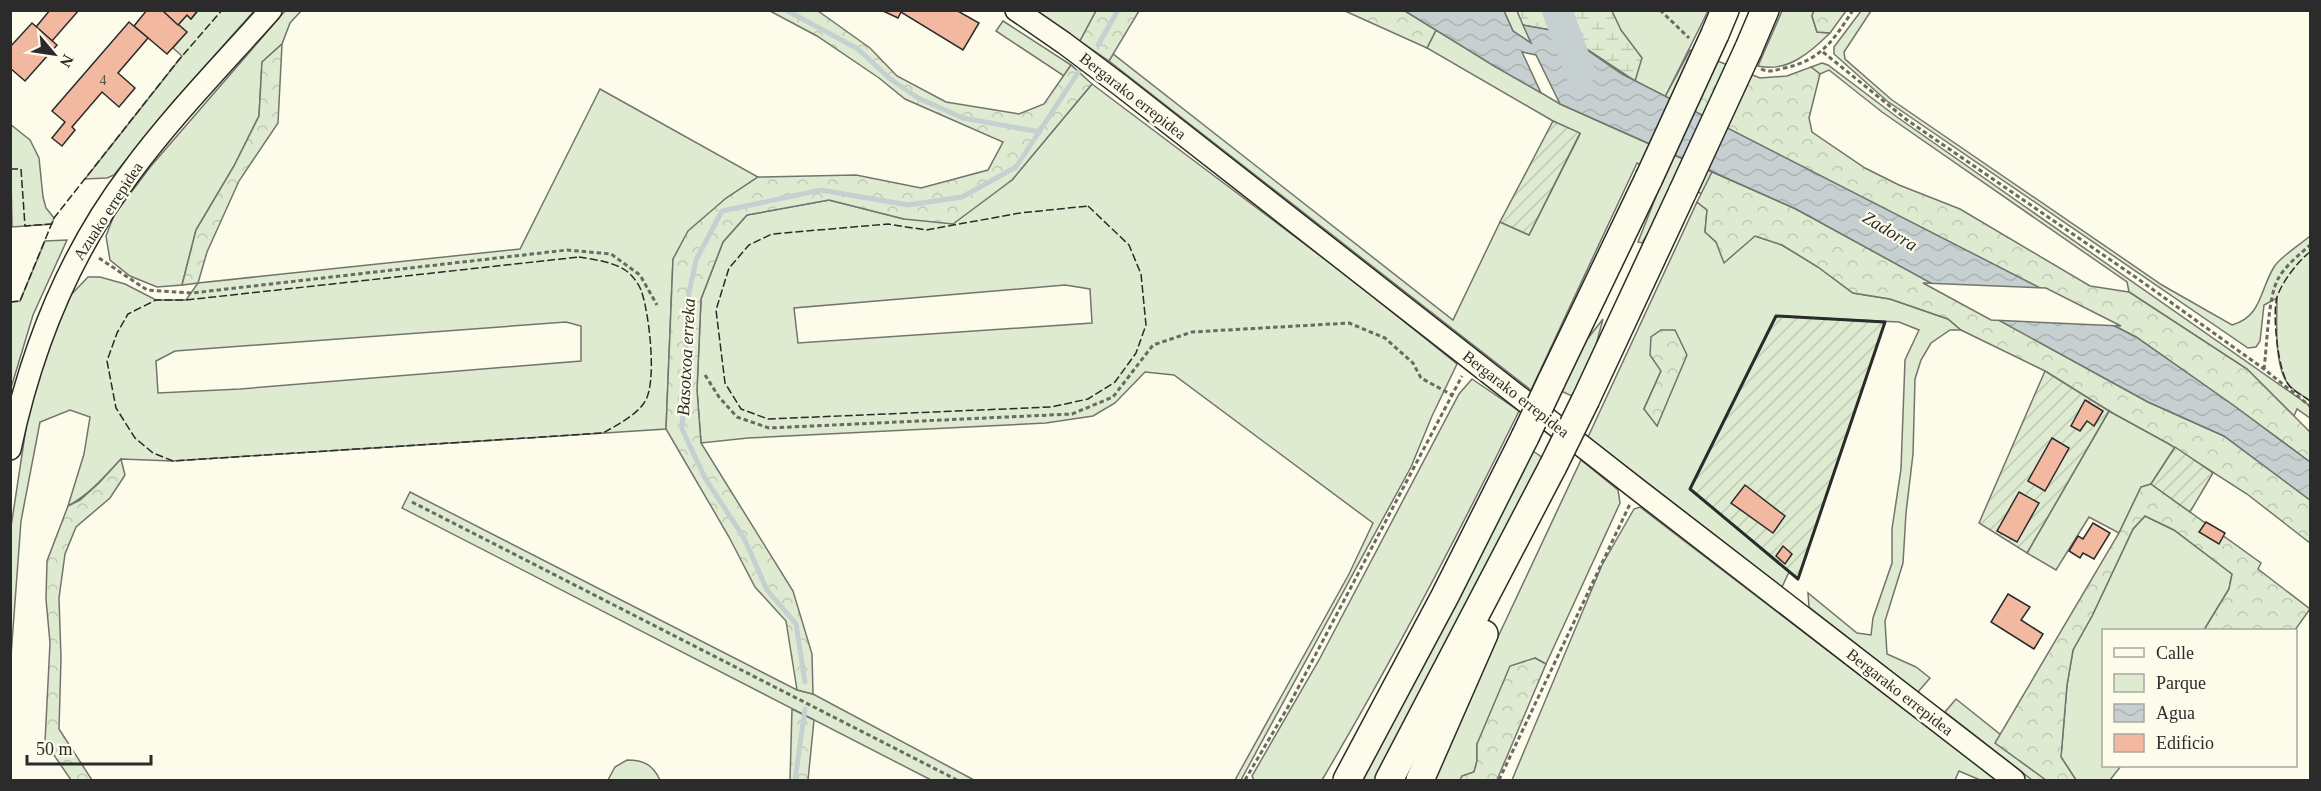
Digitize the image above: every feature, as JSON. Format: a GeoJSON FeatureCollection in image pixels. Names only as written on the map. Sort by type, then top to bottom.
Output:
{"type":"FeatureCollection","features":[{"type":"Feature","properties":{"kind":"highway"},"geometry":{"type":"LineString","coordinates":[[1389,780],[1586,399],[1765,10]]}},
{"type":"Feature","properties":{"kind":"highway"},"geometry":{"type":"LineString","coordinates":[[1347,780],[1379,722],[1524,437],[1649,178],[1720,22]]}},
{"type":"Feature","properties":{"kind":"highway"},"geometry":{"type":"LineString","coordinates":[[1420,780],[1495,611],[1553,466]]}},
{"type":"Feature","properties":{"kind":"highway"},"geometry":{"type":"LineString","coordinates":[[1341,780],[1379,722]]}},
{"type":"Feature","properties":{"kind":"street","name":"Azuako errepidea"},"geometry":{"type":"LineString","coordinates":[[10,449],[18,410],[33,360],[62,285],[82,247],[130,172],[271,10]]}},
{"type":"Feature","properties":{"kind":"street","name":"Bergarako errepidea"},"geometry":{"type":"LineString","coordinates":[[1016,10],[1111,78],[2014,780]]}},
{"type":"Feature","properties":{"kind":"path"},"geometry":{"type":"LineString","coordinates":[[1660,10],[1685,36]]}},
{"type":"Feature","properties":{"kind":"path"},"geometry":{"type":"LineString","coordinates":[[1767,72],[1795,66],[1823,52],[1853,10]]}},
{"type":"Feature","properties":{"kind":"path"},"geometry":{"type":"LineString","coordinates":[[1823,52],[1907,120],[2264,369],[2310,406]]}},
{"type":"Feature","properties":{"kind":"path"},"geometry":{"type":"LineString","coordinates":[[2264,369],[2277,280],[2310,245]]}},
{"type":"Feature","properties":{"kind":"path"},"geometry":{"type":"LineString","coordinates":[[82,247],[147,290],[192,293],[567,250],[611,254],[640,276],[657,305]]}},
{"type":"Feature","properties":{"kind":"path"},"geometry":{"type":"LineString","coordinates":[[705,375],[719,397],[736,417],[769,428],[1072,414],[1113,397],[1153,345],[1192,332],[1349,323],[1385,338],[1413,363],[1421,378],[1452,395]]}},
{"type":"Feature","properties":{"kind":"path"},"geometry":{"type":"LineString","coordinates":[[1245,780],[1288,707],[1470,358]]}},
{"type":"Feature","properties":{"kind":"path"},"geometry":{"type":"LineString","coordinates":[[1499,780],[1637,489]]}},
{"type":"Feature","properties":{"kind":"path"},"geometry":{"type":"LineString","coordinates":[[412,502],[957,780]]}},
{"type":"Feature","properties":{"kind":"green space"},"geometry":{"type":"Polygon","coordinates":[[[1814,10],[1846,11],[1830,33],[1817,32],[1812,16],[1814,10]]]}},
{"type":"Feature","properties":{"kind":"green space"},"geometry":{"type":"Polygon","coordinates":[[[198,11],[254,11],[174,101],[114,175],[107,178],[85,179],[182,56],[173,48],[186,32],[178,25],[187,15],[191,19],[198,11]]]}},
{"type":"Feature","properties":{"kind":"green space"},"geometry":{"type":"Polygon","coordinates":[[[285,11],[301,11],[290,23],[282,44],[262,62],[259,116],[234,166],[196,230],[182,285],[157,287],[130,276],[110,260],[106,236],[114,215],[151,166],[285,11]]]}},
{"type":"Feature","properties":{"kind":"green space"},"geometry":{"type":"Polygon","coordinates":[[[770,11],[818,11],[870,48],[897,76],[946,102],[1019,114],[1044,104],[1071,65],[1092,84],[1012,180],[953,224],[904,219],[829,200],[747,215],[723,242],[701,299],[697,390],[701,443],[793,591],[812,654],[813,694],[797,690],[786,621],[755,587],[729,537],[666,429],[673,259],[688,231],[725,199],[758,177],[856,175],[921,188],[988,170],[1003,142],[905,99],[879,78],[817,36],[770,11]]]}},
{"type":"Feature","properties":{"kind":"green space"},"geometry":{"type":"Polygon","coordinates":[[[1032,11],[1096,11],[1080,41],[1032,11]]]}},
{"type":"Feature","properties":{"kind":"green space"},"geometry":{"type":"Polygon","coordinates":[[[1096,11],[1139,11],[1109,61],[1080,41],[1096,11]]]}},
{"type":"Feature","properties":{"kind":"green space"},"geometry":{"type":"Polygon","coordinates":[[[1345,11],[1405,11],[1436,30],[1427,48],[1345,11]]]}},
{"type":"Feature","properties":{"kind":"green space"},"geometry":{"type":"Polygon","coordinates":[[[1504,11],[1708,11],[1665,97],[1524,26],[1532,44],[1513,31],[1504,11]]]}},
{"type":"Feature","properties":{"kind":"green space"},"geometry":{"type":"Polygon","coordinates":[[[1517,11],[1612,11],[1621,30],[1642,58],[1635,81],[1561,32],[1523,25],[1517,11]]]}},
{"type":"Feature","properties":{"kind":"green space"},"geometry":{"type":"Polygon","coordinates":[[[1782,11],[1814,11],[1812,16],[1817,32],[1830,33],[1807,54],[1789,64],[1758,66],[1782,11]]]}},
{"type":"Feature","properties":{"kind":"green space"},"geometry":{"type":"Polygon","coordinates":[[[1861,11],[1871,11],[1844,52],[1845,59],[1892,100],[2162,285],[2232,325],[2242,321],[2255,309],[2269,275],[2277,263],[2310,236],[2310,401],[2291,387],[2281,369],[2277,345],[2277,298],[2264,305],[2260,341],[2256,347],[2248,348],[1887,101],[1834,54],[1834,47],[1861,11]]]}},
{"type":"Feature","properties":{"kind":"green space"},"geometry":{"type":"Polygon","coordinates":[[[1003,21],[1071,65],[1064,76],[996,31],[1003,21]]]}},
{"type":"Feature","properties":{"kind":"green space"},"geometry":{"type":"Polygon","coordinates":[[[1436,30],[1560,104],[1712,172],[1702,194],[1675,181],[1660,215],[1642,243],[1638,242],[1664,176],[1637,163],[1531,390],[1109,61],[1113,54],[1453,320],[1500,222],[1529,235],[1580,134],[1553,121],[1427,48],[1436,30]]]}},
{"type":"Feature","properties":{"kind":"green space"},"geometry":{"type":"Polygon","coordinates":[[[282,44],[278,123],[239,181],[207,252],[198,283],[182,285],[196,230],[234,166],[259,116],[262,62],[282,44]]]}},
{"type":"Feature","properties":{"kind":"green space"},"geometry":{"type":"Polygon","coordinates":[[[1690,50],[1760,78],[1787,76],[1811,67],[1820,74],[1809,118],[1812,132],[1865,168],[1899,185],[1960,209],[2090,286],[2129,292],[2247,369],[2310,432],[2310,462],[2136,337],[1665,97],[1690,50]]]}},
{"type":"Feature","properties":{"kind":"green space"},"geometry":{"type":"Polygon","coordinates":[[[1822,63],[1828,65],[1897,117],[2310,406],[2310,418],[2297,409],[2294,416],[2247,369],[2129,292],[2127,282],[1882,112],[1829,70],[1820,74],[1811,67],[1822,63]]]}},
{"type":"Feature","properties":{"kind":"green space"},"geometry":{"type":"Polygon","coordinates":[[[1092,84],[1350,278],[1457,364],[1411,467],[1241,780],[1235,780],[1349,574],[1373,523],[1174,375],[1145,372],[1115,403],[1093,416],[1046,423],[748,438],[701,443],[697,390],[701,299],[723,242],[747,215],[829,200],[904,219],[1012,180],[1092,84]],[[1065,285],[794,308],[798,343],[1092,323],[1090,289],[1065,285]]]}},
{"type":"Feature","properties":{"kind":"green space"},"geometry":{"type":"Polygon","coordinates":[[[600,89],[758,177],[725,199],[673,259],[666,429],[173,461],[121,459],[90,490],[68,506],[84,454],[90,417],[70,410],[40,422],[21,521],[11,656],[11,527],[28,415],[47,351],[68,298],[88,277],[100,277],[125,284],[156,300],[186,300],[198,283],[520,249],[600,89]],[[566,322],[175,351],[156,361],[158,393],[240,389],[581,361],[581,326],[566,322]]]}},
{"type":"Feature","properties":{"kind":"green space"},"geometry":{"type":"Polygon","coordinates":[[[1553,121],[1580,133],[1529,235],[1500,222],[1553,121]]]}},
{"type":"Feature","properties":{"kind":"green space"},"geometry":{"type":"Polygon","coordinates":[[[10,124],[30,140],[39,158],[43,197],[46,208],[54,218],[52,224],[12,227],[10,124]]]}},
{"type":"Feature","properties":{"kind":"green space"},"geometry":{"type":"Polygon","coordinates":[[[1712,172],[1796,209],[2148,402],[2224,436],[2310,500],[2310,543],[2247,494],[2169,444],[2109,411],[2045,371],[1961,330],[1948,319],[1890,299],[1853,293],[1818,267],[1782,245],[1755,236],[1724,263],[1716,242],[1705,232],[1707,210],[1697,202],[1712,172]]]}},
{"type":"Feature","properties":{"kind":"green space"},"geometry":{"type":"Polygon","coordinates":[[[1697,202],[1707,210],[1705,232],[1716,242],[1755,236],[1782,245],[1818,267],[1853,293],[1890,299],[1948,319],[1961,330],[1950,330],[1931,343],[1921,360],[1915,379],[1913,454],[1903,563],[1885,621],[1887,654],[1916,667],[1930,678],[1918,692],[1809,607],[1808,593],[1857,633],[1871,635],[1873,618],[1892,563],[1892,529],[1901,469],[1905,360],[1919,330],[1899,322],[1776,316],[1690,489],[1789,572],[1782,587],[1588,437],[1697,202]],[[1661,371],[1644,409],[1657,425],[1661,371]]]}},
{"type":"Feature","properties":{"kind":"green space"},"geometry":{"type":"Polygon","coordinates":[[[67,240],[33,315],[11,388],[11,302],[20,301],[45,241],[67,240]]]}},
{"type":"Feature","properties":{"kind":"green space"},"geometry":{"type":"Polygon","coordinates":[[[1776,316],[1885,322],[1798,579],[1690,489],[1776,316]]]}},
{"type":"Feature","properties":{"kind":"green space"},"geometry":{"type":"Polygon","coordinates":[[[1603,319],[1596,345],[1574,397],[1561,391],[1585,342],[1603,319]]]}},
{"type":"Feature","properties":{"kind":"green space"},"geometry":{"type":"Polygon","coordinates":[[[1661,330],[1675,330],[1687,355],[1657,426],[1644,409],[1661,371],[1650,355],[1651,337],[1661,330]]]}},
{"type":"Feature","properties":{"kind":"green space"},"geometry":{"type":"Polygon","coordinates":[[[2045,371],[2109,411],[2027,553],[1979,523],[2045,371]]]}},
{"type":"Feature","properties":{"kind":"green space"},"geometry":{"type":"Polygon","coordinates":[[[1472,379],[1519,411],[1399,644],[1322,780],[1254,780],[1252,776],[1319,660],[1459,394],[1472,379]]]}},
{"type":"Feature","properties":{"kind":"green space"},"geometry":{"type":"Polygon","coordinates":[[[2109,411],[2175,447],[2151,484],[2141,487],[2119,533],[2089,517],[2056,570],[2027,553],[2109,411]]]}},
{"type":"Feature","properties":{"kind":"green space"},"geometry":{"type":"Polygon","coordinates":[[[2175,447],[2213,473],[2190,512],[2151,484],[2175,447]]]}},
{"type":"Feature","properties":{"kind":"green space"},"geometry":{"type":"Polygon","coordinates":[[[1533,451],[1543,458],[1377,780],[1361,780],[1533,451]]]}},
{"type":"Feature","properties":{"kind":"green space"},"geometry":{"type":"Polygon","coordinates":[[[121,459],[125,475],[110,498],[76,527],[65,554],[59,598],[61,658],[59,729],[92,780],[71,780],[45,742],[50,643],[46,599],[47,561],[68,506],[80,500],[121,459]]]}},
{"type":"Feature","properties":{"kind":"green space"},"geometry":{"type":"Polygon","coordinates":[[[1581,460],[1618,490],[1620,503],[1546,664],[1535,658],[1477,744],[1477,761],[1474,772],[1462,776],[1460,780],[1433,780],[1489,656],[1581,460]]]}},
{"type":"Feature","properties":{"kind":"green space"},"geometry":{"type":"Polygon","coordinates":[[[2151,484],[2261,563],[2258,569],[2310,609],[2296,629],[2205,629],[2229,589],[2232,574],[2174,530],[2145,516],[2133,529],[2092,616],[2073,650],[2067,685],[2061,757],[2076,780],[2046,780],[1995,743],[2119,533],[2141,487],[2151,484]]]}},
{"type":"Feature","properties":{"kind":"green space"},"geometry":{"type":"Polygon","coordinates":[[[410,492],[797,690],[813,694],[974,780],[931,780],[402,508],[410,492]]]}},
{"type":"Feature","properties":{"kind":"green space"},"geometry":{"type":"Polygon","coordinates":[[[1640,507],[1997,780],[1980,780],[1959,771],[1955,780],[1512,780],[1602,565],[1634,509],[1640,507]]]}},
{"type":"Feature","properties":{"kind":"green space"},"geometry":{"type":"Polygon","coordinates":[[[2145,516],[2174,530],[2232,574],[2229,589],[2205,629],[2102,629],[2102,767],[2120,767],[2110,780],[2076,780],[2061,757],[2067,685],[2073,650],[2092,616],[2133,529],[2145,516]]]}},
{"type":"Feature","properties":{"kind":"green space"},"geometry":{"type":"Polygon","coordinates":[[[1535,658],[1546,664],[1497,780],[1460,780],[1462,776],[1474,772],[1477,761],[1477,744],[1510,666],[1535,658]]]}},
{"type":"Feature","properties":{"kind":"green space"},"geometry":{"type":"Polygon","coordinates":[[[1956,699],[2001,735],[1996,743],[2046,780],[2032,780],[1945,712],[1956,699]]]}},
{"type":"Feature","properties":{"kind":"green space"},"geometry":{"type":"Polygon","coordinates":[[[792,709],[814,720],[808,780],[790,780],[792,709]]]}},
{"type":"Feature","properties":{"kind":"green space"},"geometry":{"type":"Polygon","coordinates":[[[627,760],[647,764],[660,780],[608,780],[615,767],[627,760]]]}},
{"type":"Feature","properties":{"kind":"water","name":"Zadorra"},"geometry":{"type":"Polygon","coordinates":[[[1405,11],[1504,11],[1513,31],[1531,43],[1523,25],[1561,32],[1622,74],[2136,337],[2310,462],[2310,500],[2224,436],[2148,402],[1796,209],[1560,104],[1536,55],[1522,52],[1541,93],[1405,11]]]}},
{"type":"Feature","properties":{"kind":"pier"},"geometry":{"type":"Polygon","coordinates":[[[1923,283],[2046,288],[2121,326],[1991,320],[1923,283]]]}},
{"type":"Feature","properties":{"kind":"building"},"geometry":{"type":"Polygon","coordinates":[[[50,10],[79,10],[52,41],[36,27],[50,10]]]}},
{"type":"Feature","properties":{"kind":"building"},"geometry":{"type":"Polygon","coordinates":[[[147,10],[162,10],[187,32],[167,54],[134,26],[147,10]]]}},
{"type":"Feature","properties":{"kind":"building"},"geometry":{"type":"Polygon","coordinates":[[[162,10],[198,10],[191,19],[187,15],[178,25],[162,10]]]}},
{"type":"Feature","properties":{"kind":"building"},"geometry":{"type":"Polygon","coordinates":[[[881,10],[956,10],[979,23],[963,50],[901,12],[898,18],[881,10]]]}},
{"type":"Feature","properties":{"kind":"building"},"geometry":{"type":"Polygon","coordinates":[[[129,22],[148,38],[118,73],[135,88],[119,107],[102,92],[72,127],[75,130],[62,146],[52,138],[65,122],[52,111],[129,22]]]}},
{"type":"Feature","properties":{"kind":"building"},"geometry":{"type":"Polygon","coordinates":[[[32,23],[57,45],[25,81],[10,68],[10,47],[32,23]]]}},
{"type":"Feature","properties":{"kind":"building"},"geometry":{"type":"Polygon","coordinates":[[[2085,400],[2103,411],[2094,426],[2087,421],[2080,431],[2071,426],[2085,400]]]}},
{"type":"Feature","properties":{"kind":"building"},"geometry":{"type":"Polygon","coordinates":[[[2052,438],[2069,448],[2045,491],[2028,481],[2052,438]]]}},
{"type":"Feature","properties":{"kind":"building"},"geometry":{"type":"Polygon","coordinates":[[[1745,485],[1785,516],[1773,533],[1731,503],[1745,485]]]}},
{"type":"Feature","properties":{"kind":"building"},"geometry":{"type":"Polygon","coordinates":[[[2019,492],[2039,503],[2017,542],[1997,531],[2019,492]]]}},
{"type":"Feature","properties":{"kind":"building"},"geometry":{"type":"Polygon","coordinates":[[[2206,522],[2225,533],[2219,544],[2199,532],[2206,522]]]}},
{"type":"Feature","properties":{"kind":"building"},"geometry":{"type":"Polygon","coordinates":[[[2093,523],[2110,533],[2094,559],[2083,553],[2080,558],[2069,551],[2078,536],[2083,539],[2093,523]]]}},
{"type":"Feature","properties":{"kind":"building"},"geometry":{"type":"Polygon","coordinates":[[[1783,546],[1792,554],[1785,564],[1776,556],[1783,546]]]}},
{"type":"Feature","properties":{"kind":"building"},"geometry":{"type":"Polygon","coordinates":[[[2008,594],[2030,607],[2021,620],[2043,634],[2034,649],[1991,622],[2008,594]]]}},
{"type":"Feature","properties":{"kind":"waterway"},"geometry":{"type":"LineString","coordinates":[[786,10],[858,49],[889,78],[918,98],[963,118],[1040,132]]}},
{"type":"Feature","properties":{"kind":"waterway","name":"Basotxoa erreka"},"geometry":{"type":"LineString","coordinates":[[1098,45],[1118,10]]}},
{"type":"Feature","properties":{"kind":"waterway"},"geometry":{"type":"LineString","coordinates":[[1557,10],[1580,72]]}},
{"type":"Feature","properties":{"kind":"waterway","name":"Basotxoa erreka"},"geometry":{"type":"LineString","coordinates":[[805,682],[796,624],[767,590],[744,538],[705,478],[682,429],[686,363],[686,307],[696,260],[722,211],[821,190],[908,205],[962,197],[1016,167],[1079,71]]}},
{"type":"Feature","properties":{"kind":"waterway","name":"Basotxoa erreka"},"geometry":{"type":"LineString","coordinates":[[795,780],[805,709]]}},
{"type":"Feature","properties":{"kind":"fence"},"geometry":{"type":"LineString","coordinates":[[10,302],[20,301],[54,218],[177,62],[222,10]]}},
{"type":"Feature","properties":{"kind":"fence"},"geometry":{"type":"LineString","coordinates":[[10,169],[21,169],[25,226],[52,224]]}},
{"type":"Feature","properties":{"kind":"fence"},"geometry":{"type":"LineString","coordinates":[[1088,206],[1129,245],[1141,274],[1146,325],[1136,353],[1115,382],[1088,399],[1051,407],[768,419],[741,409],[725,383],[716,310],[729,268],[749,245],[772,234],[888,224],[926,230],[1020,213],[1088,206]]}},
{"type":"Feature","properties":{"kind":"fence"},"geometry":{"type":"LineString","coordinates":[[2310,252],[2296,266],[2283,285],[2277,297],[2275,316],[2284,377],[2292,389],[2310,401]]}},
{"type":"Feature","properties":{"kind":"fence"},"geometry":{"type":"LineString","coordinates":[[579,257],[613,264],[631,275],[641,290],[647,314],[651,348],[651,381],[648,394],[636,412],[603,433],[173,461],[153,453],[135,438],[116,408],[107,361],[117,333],[128,314],[156,300],[186,300],[579,257]]}},
{"type":"Feature","properties":{"kind":"wall"},"geometry":{"type":"LineString","coordinates":[[1776,316],[1885,322],[1798,579],[1690,489],[1776,316]]}}]}
